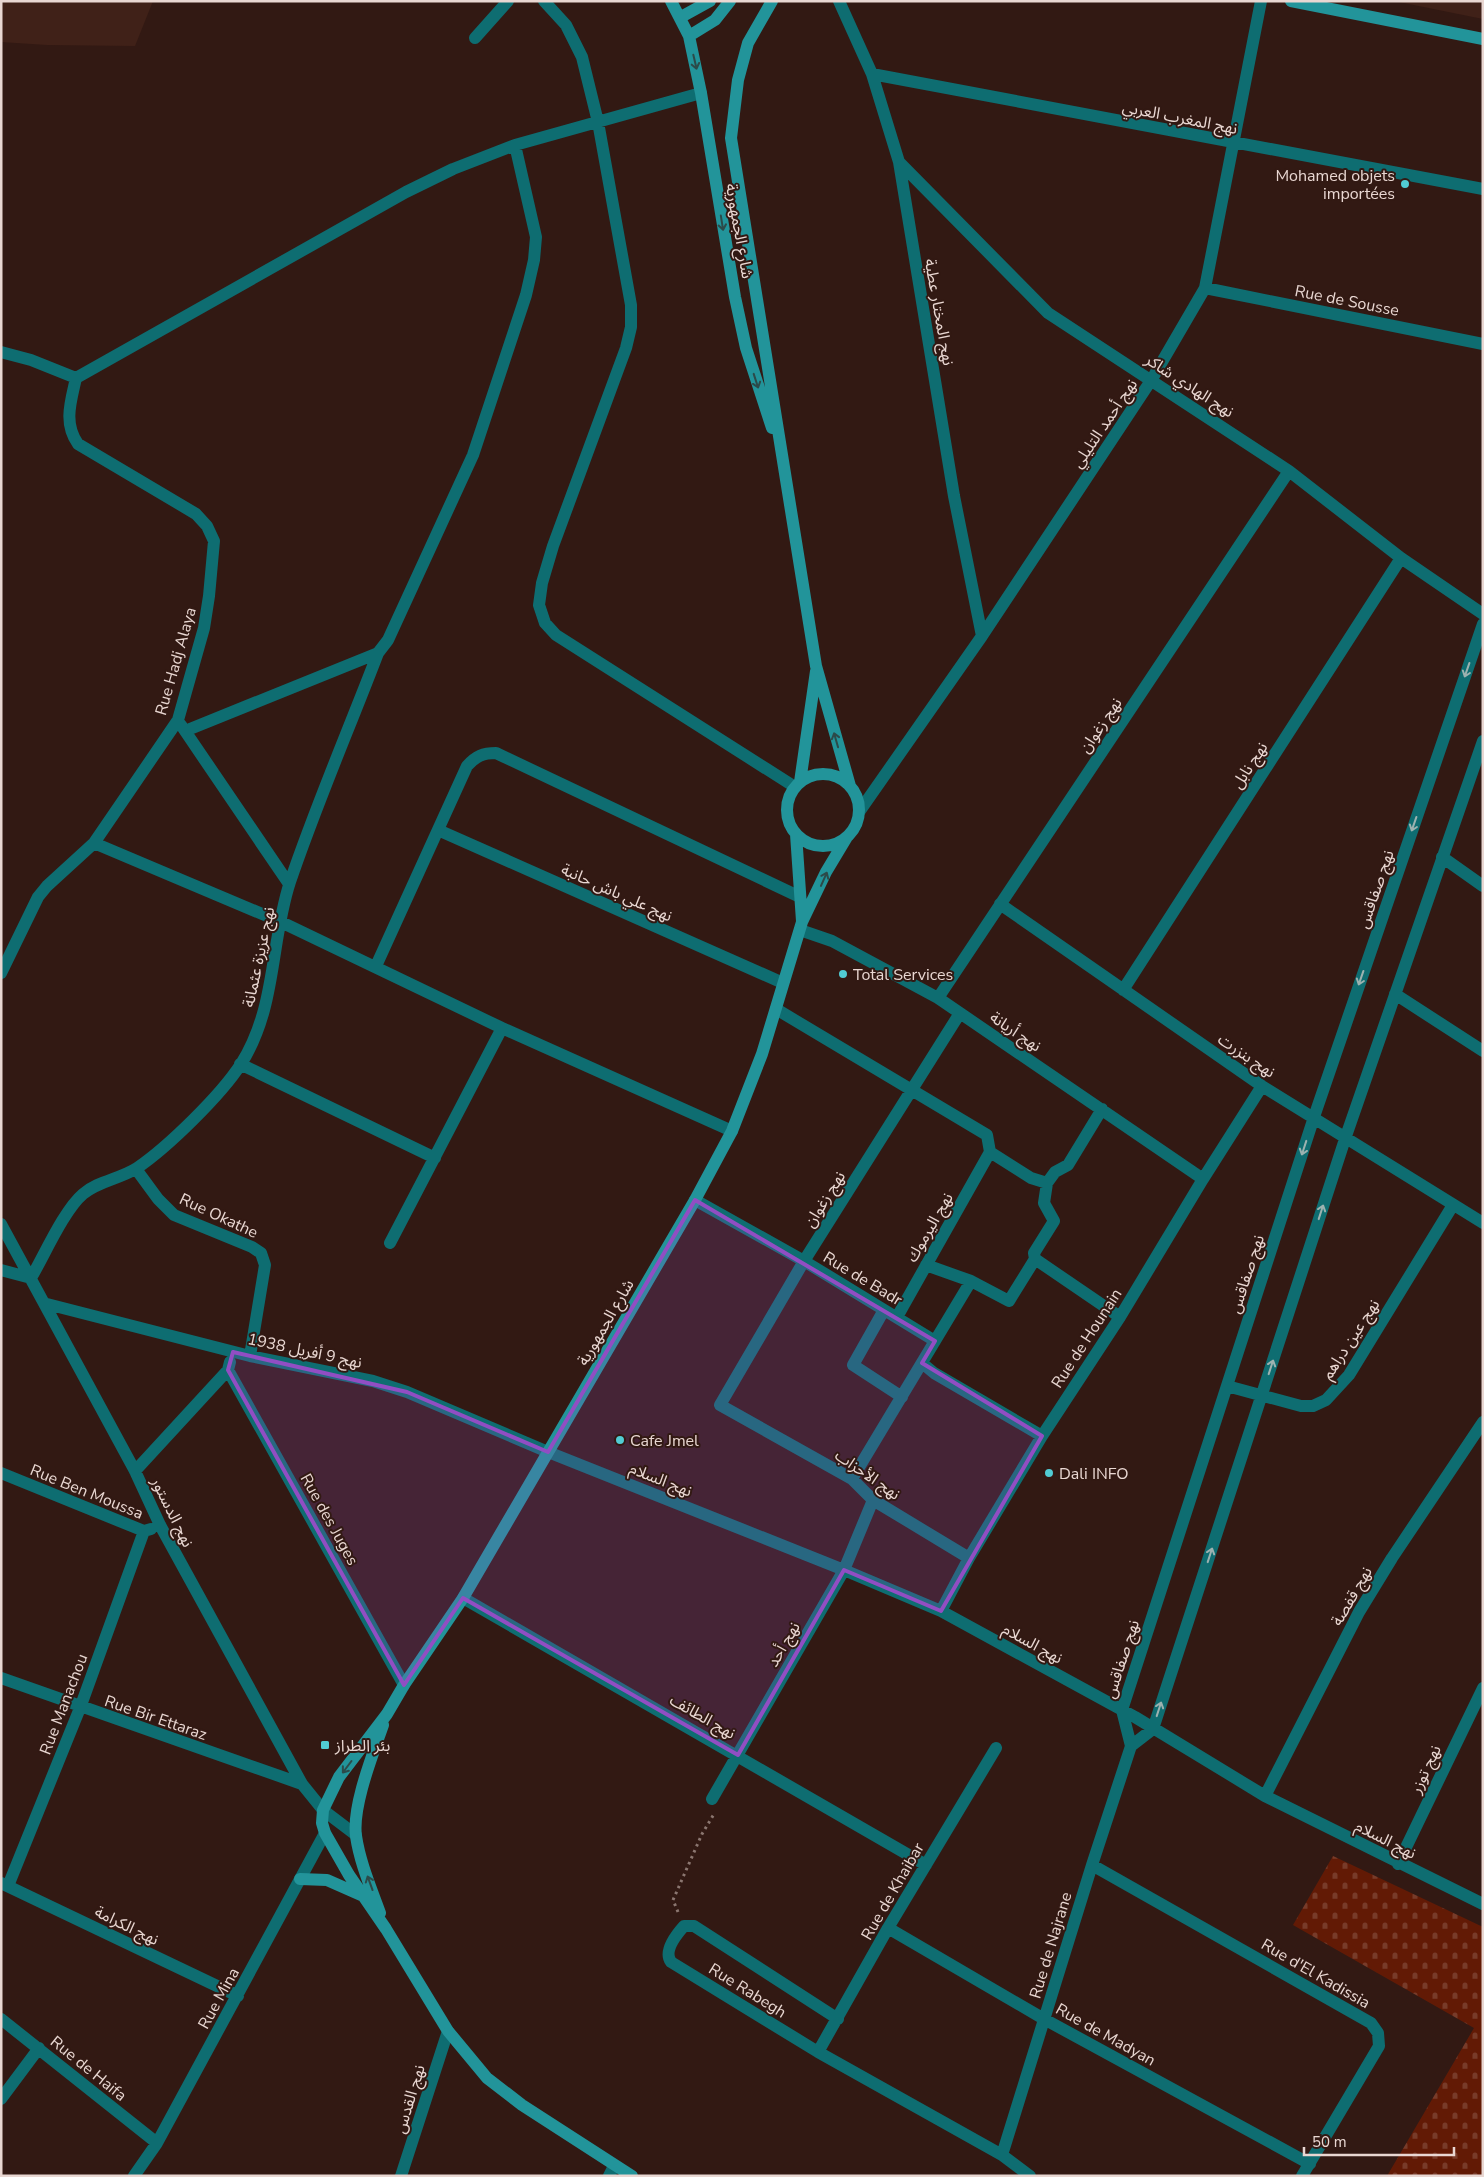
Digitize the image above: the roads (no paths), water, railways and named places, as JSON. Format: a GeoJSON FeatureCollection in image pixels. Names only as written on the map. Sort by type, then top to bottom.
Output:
{"type":"FeatureCollection","features":[{"type":"Feature","properties":{"kind":"main road","name":"شارع الجمهورية"},"geometry":{"type":"LineString","coordinates":[[671,1],[689,36],[701,93],[725,245],[746,348],[784,466]]}},
{"type":"Feature","properties":{"kind":"main road"},"geometry":{"type":"LineString","coordinates":[[680,17],[710,1]]}},
{"type":"Feature","properties":{"kind":"main road"},"geometry":{"type":"LineString","coordinates":[[689,36],[714,20],[730,1]]}},
{"type":"Feature","properties":{"kind":"main road"},"geometry":{"type":"LineString","coordinates":[[772,1],[748,43],[733,109],[731,138],[816,666],[850,786]]}},
{"type":"Feature","properties":{"kind":"main road"},"geometry":{"type":"LineString","coordinates":[[1290,1],[1483,39]]}},
{"type":"Feature","properties":{"kind":"main road"},"geometry":{"type":"LineString","coordinates":[[798,785],[816,666]]}},
{"type":"Feature","properties":{"kind":"main road"},"geometry":{"type":"LineString","coordinates":[[801,926],[826,872],[857,822],[859,812],[856,794],[842,779],[832,775],[810,776],[798,785],[790,796],[787,811],[790,826],[796,834],[815,846],[838,843],[847,837]]}},
{"type":"Feature","properties":{"kind":"main road"},"geometry":{"type":"LineString","coordinates":[[796,834],[801,926]]}},
{"type":"Feature","properties":{"kind":"main road","name":"شارع الجمهورية"},"geometry":{"type":"LineString","coordinates":[[387,1714],[404,1685],[463,1598],[695,1200],[732,1131],[762,1054],[801,926]]}},
{"type":"Feature","properties":{"kind":"main road"},"geometry":{"type":"LineString","coordinates":[[387,1714],[339,1777],[322,1810],[322,1823],[326,1833],[363,1896],[386,1929],[448,2031],[487,2078],[611,2171],[632,2176]]}},
{"type":"Feature","properties":{"kind":"main road"},"geometry":{"type":"LineString","coordinates":[[386,1929],[362,1863],[356,1835],[362,1791],[387,1714]]}},
{"type":"Feature","properties":{"kind":"main road"},"geometry":{"type":"LineString","coordinates":[[300,1879],[327,1880],[363,1896]]}},
{"type":"Feature","properties":{"kind":"street"},"geometry":{"type":"LineString","coordinates":[[476,38],[508,1]]}},
{"type":"Feature","properties":{"kind":"street"},"geometry":{"type":"LineString","coordinates":[[544,1],[566,25],[574,37],[582,57],[598,122],[630,304],[631,327],[626,348],[553,546],[542,583],[539,605],[545,623],[556,636],[798,785]]}},
{"type":"Feature","properties":{"kind":"street","name":"نهج المختار عطية"},"geometry":{"type":"LineString","coordinates":[[839,1],[872,74],[898,162],[954,496],[982,636]]}},
{"type":"Feature","properties":{"kind":"street","name":"نهج أحمد التليلي"},"geometry":{"type":"LineString","coordinates":[[859,812],[982,636],[1152,379],[1205,288],[1260,1]]}},
{"type":"Feature","properties":{"kind":"street","name":"نهج المغرب العربي"},"geometry":{"type":"LineString","coordinates":[[872,74],[1234,144],[1483,189]]}},
{"type":"Feature","properties":{"kind":"street"},"geometry":{"type":"LineString","coordinates":[[1,352],[31,360],[76,378],[406,192],[453,168],[515,144],[701,93]]}},
{"type":"Feature","properties":{"kind":"street","name":"نهج عزيزة عثمانة"},"geometry":{"type":"LineString","coordinates":[[32,1278],[67,1215],[82,1195],[136,1169],[167,1144],[202,1110],[240,1064],[258,1029],[271,988],[289,884],[378,653],[388,640],[402,613],[473,455],[526,295],[534,260],[536,237],[515,144]]}},
{"type":"Feature","properties":{"kind":"street","name":"نهج الهادي شاكر"},"geometry":{"type":"LineString","coordinates":[[898,162],[1048,313],[1080,336],[1152,379],[1289,471],[1401,558],[1483,614]]}},
{"type":"Feature","properties":{"kind":"street","name":"Rue de Sousse"},"geometry":{"type":"LineString","coordinates":[[1205,288],[1483,344]]}},
{"type":"Feature","properties":{"kind":"street","name":"Rue Hadj Alaya"},"geometry":{"type":"LineString","coordinates":[[1,974],[38,898],[47,886],[94,843],[178,720],[204,628],[209,596],[214,541],[207,526],[196,514],[78,444],[70,432],[69,411],[76,378]]}},
{"type":"Feature","properties":{"kind":"street","name":"نهج زغوان"},"geometry":{"type":"LineString","coordinates":[[938,998],[1289,471]]}},
{"type":"Feature","properties":{"kind":"street","name":"نهج نابل"},"geometry":{"type":"LineString","coordinates":[[1123,990],[1401,558]]}},
{"type":"Feature","properties":{"kind":"street","name":"نهج صفاقس"},"geometry":{"type":"LineString","coordinates":[[1131,1746],[1122,1710],[1314,1118],[1483,624]]}},
{"type":"Feature","properties":{"kind":"street"},"geometry":{"type":"LineString","coordinates":[[186,732],[378,653]]}},
{"type":"Feature","properties":{"kind":"street"},"geometry":{"type":"LineString","coordinates":[[178,720],[289,884]]}},
{"type":"Feature","properties":{"kind":"street"},"geometry":{"type":"LineString","coordinates":[[1131,1746],[1153,1728],[1345,1139],[1483,741]]}},
{"type":"Feature","properties":{"kind":"street"},"geometry":{"type":"LineString","coordinates":[[376,966],[467,766],[475,758],[485,753],[496,753],[800,897]]}},
{"type":"Feature","properties":{"kind":"street","name":"نهج علي باش حانبة"},"geometry":{"type":"LineString","coordinates":[[438,830],[783,983]]}},
{"type":"Feature","properties":{"kind":"street"},"geometry":{"type":"LineString","coordinates":[[94,843],[281,922],[502,1028],[732,1131]]}},
{"type":"Feature","properties":{"kind":"street"},"geometry":{"type":"LineString","coordinates":[[1442,857],[1483,886]]}},
{"type":"Feature","properties":{"kind":"street","name":"نهج بنزرت"},"geometry":{"type":"LineString","coordinates":[[1000,904],[1262,1086],[1483,1223]]}},
{"type":"Feature","properties":{"kind":"street","name":"نهج أريانة"},"geometry":{"type":"LineString","coordinates":[[801,926],[938,998],[1203,1179]]}},
{"type":"Feature","properties":{"kind":"street"},"geometry":{"type":"LineString","coordinates":[[1395,994],[1483,1051]]}},
{"type":"Feature","properties":{"kind":"street"},"geometry":{"type":"LineString","coordinates":[[776,1009],[987,1135],[990,1152],[1031,1178],[1047,1183]]}},
{"type":"Feature","properties":{"kind":"street","name":"نهج زغوان"},"geometry":{"type":"LineString","coordinates":[[720,1405],[804,1261],[960,1013]]}},
{"type":"Feature","properties":{"kind":"street"},"geometry":{"type":"LineString","coordinates":[[390,1243],[502,1028]]}},
{"type":"Feature","properties":{"kind":"street"},"geometry":{"type":"LineString","coordinates":[[240,1064],[435,1158]]}},
{"type":"Feature","properties":{"kind":"street","name":"Rue de Hounain"},"geometry":{"type":"LineString","coordinates":[[941,1611],[969,1558],[1042,1436],[1120,1317],[1203,1179],[1262,1086]]}},
{"type":"Feature","properties":{"kind":"street"},"geometry":{"type":"LineString","coordinates":[[926,1265],[970,1281],[1009,1301],[1035,1259],[1034,1253],[1054,1221],[1044,1203],[1047,1183],[1055,1172],[1068,1165],[1102,1109]]}},
{"type":"Feature","properties":{"kind":"street","name":"نهج اليرموك"},"geometry":{"type":"LineString","coordinates":[[896,1317],[990,1152]]}},
{"type":"Feature","properties":{"kind":"street","name":"Rue Okathe"},"geometry":{"type":"LineString","coordinates":[[136,1169],[158,1199],[174,1215],[252,1247],[264,1257],[265,1265],[250,1356]]}},
{"type":"Feature","properties":{"kind":"street","name":"Rue de Badr"},"geometry":{"type":"LineString","coordinates":[[695,1200],[804,1261],[936,1341]]}},
{"type":"Feature","properties":{"kind":"street","name":"نهج عين دراهم"},"geometry":{"type":"LineString","coordinates":[[1227,1386],[1301,1406],[1313,1406],[1335,1393],[1349,1375],[1453,1205]]}},
{"type":"Feature","properties":{"kind":"street","name":"نهج الدستور"},"geometry":{"type":"LineString","coordinates":[[1,1224],[47,1304],[135,1471],[160,1525],[302,1784],[322,1810],[356,1835]]}},
{"type":"Feature","properties":{"kind":"street"},"geometry":{"type":"LineString","coordinates":[[1035,1259],[1120,1317]]}},
{"type":"Feature","properties":{"kind":"street"},"geometry":{"type":"LineString","coordinates":[[1,1270],[32,1278]]}},
{"type":"Feature","properties":{"kind":"street"},"geometry":{"type":"LineString","coordinates":[[852,1479],[936,1341],[970,1281]]}},
{"type":"Feature","properties":{"kind":"street","name":"نهج 9 أفريل 1938"},"geometry":{"type":"LineString","coordinates":[[47,1304],[233,1352],[373,1382],[408,1392],[548,1452]]}},
{"type":"Feature","properties":{"kind":"street"},"geometry":{"type":"LineString","coordinates":[[884,1310],[853,1365],[902,1397]]}},
{"type":"Feature","properties":{"kind":"street"},"geometry":{"type":"LineString","coordinates":[[135,1471],[228,1370],[233,1352]]}},
{"type":"Feature","properties":{"kind":"street"},"geometry":{"type":"LineString","coordinates":[[922,1363],[934,1373],[1042,1436]]}},
{"type":"Feature","properties":{"kind":"street","name":"Rue des Juges"},"geometry":{"type":"LineString","coordinates":[[228,1370],[404,1685]]}},
{"type":"Feature","properties":{"kind":"street","name":"نهج الأحزاب"},"geometry":{"type":"LineString","coordinates":[[720,1405],[852,1479],[873,1500],[969,1558]]}},
{"type":"Feature","properties":{"kind":"street","name":"نهج قفصة"},"geometry":{"type":"LineString","coordinates":[[1266,1796],[1359,1612],[1397,1550],[1483,1422]]}},
{"type":"Feature","properties":{"kind":"street","name":"نهج السلام"},"geometry":{"type":"LineString","coordinates":[[548,1452],[844,1570],[941,1611],[1122,1710],[1266,1796],[1398,1864],[1483,1904]]}},
{"type":"Feature","properties":{"kind":"street","name":"Rue Ben Moussa"},"geometry":{"type":"LineString","coordinates":[[1,1473],[144,1532],[160,1525]]}},
{"type":"Feature","properties":{"kind":"street","name":"نهج أحد"},"geometry":{"type":"LineString","coordinates":[[712,1799],[844,1570],[873,1500]]}},
{"type":"Feature","properties":{"kind":"street","name":"Rue Manachou"},"geometry":{"type":"LineString","coordinates":[[5,1884],[80,1708],[144,1532]]}},
{"type":"Feature","properties":{"kind":"street","name":"نهج الطائف"},"geometry":{"type":"LineString","coordinates":[[463,1598],[926,1865]]}},
{"type":"Feature","properties":{"kind":"street","name":"Rue Bir Ettaraz"},"geometry":{"type":"LineString","coordinates":[[1,1678],[80,1708],[302,1784]]}},
{"type":"Feature","properties":{"kind":"street","name":"نهج توزر"},"geometry":{"type":"LineString","coordinates":[[1398,1864],[1483,1688]]}},
{"type":"Feature","properties":{"kind":"street","name":"Rue de Najrane"},"geometry":{"type":"LineString","coordinates":[[1002,2155],[1131,1746]]}},
{"type":"Feature","properties":{"kind":"street","name":"Rue de Khaibar"},"geometry":{"type":"LineString","coordinates":[[818,2052],[888,1928],[996,1748]]}},
{"type":"Feature","properties":{"kind":"street","name":"Rue Mina"},"geometry":{"type":"LineString","coordinates":[[134,2176],[157,2143],[326,1833]]}},
{"type":"Feature","properties":{"kind":"street","name":"Rue d'El Kadissia"},"geometry":{"type":"LineString","coordinates":[[1092,1865],[1371,2023],[1378,2033],[1379,2046],[1302,2176]]}},
{"type":"Feature","properties":{"kind":"street","name":"نهج الكرامة"},"geometry":{"type":"LineString","coordinates":[[5,1884],[238,1996]]}},
{"type":"Feature","properties":{"kind":"street","name":"Rue Rabegh"},"geometry":{"type":"LineString","coordinates":[[838,2019],[694,1926],[684,1926],[669,1948],[668,1958],[671,1962],[818,2052],[1002,2155]]}},
{"type":"Feature","properties":{"kind":"street","name":"Rue de Madyan"},"geometry":{"type":"LineString","coordinates":[[888,1928],[1044,2019],[1310,2164]]}},
{"type":"Feature","properties":{"kind":"street","name":"Rue de Haifa"},"geometry":{"type":"LineString","coordinates":[[1,2019],[157,2143]]}},
{"type":"Feature","properties":{"kind":"street","name":"نهج القدس"},"geometry":{"type":"LineString","coordinates":[[405,2174],[448,2031]]}},
{"type":"Feature","properties":{"kind":"street"},"geometry":{"type":"LineString","coordinates":[[1,2100],[39,2048]]}},
{"type":"Feature","properties":{"kind":"street"},"geometry":{"type":"LineString","coordinates":[[1002,2155],[1030,2176]]}},
{"type":"Feature","properties":{"kind":"place","name":"Mohamed objets importées"},"geometry":{"type":"Point","coordinates":[1405,184]}},
{"type":"Feature","properties":{"kind":"place","name":"Total Services"},"geometry":{"type":"Point","coordinates":[843,974]}},
{"type":"Feature","properties":{"kind":"place","name":"Cafe Jmel"},"geometry":{"type":"Point","coordinates":[620,1440]}},
{"type":"Feature","properties":{"kind":"place","name":"Dali INFO"},"geometry":{"type":"Point","coordinates":[1049,1473]}},
{"type":"Feature","properties":{"kind":"place","name":"بئر الطراز"},"geometry":{"type":"Point","coordinates":[325,1745]}}]}
